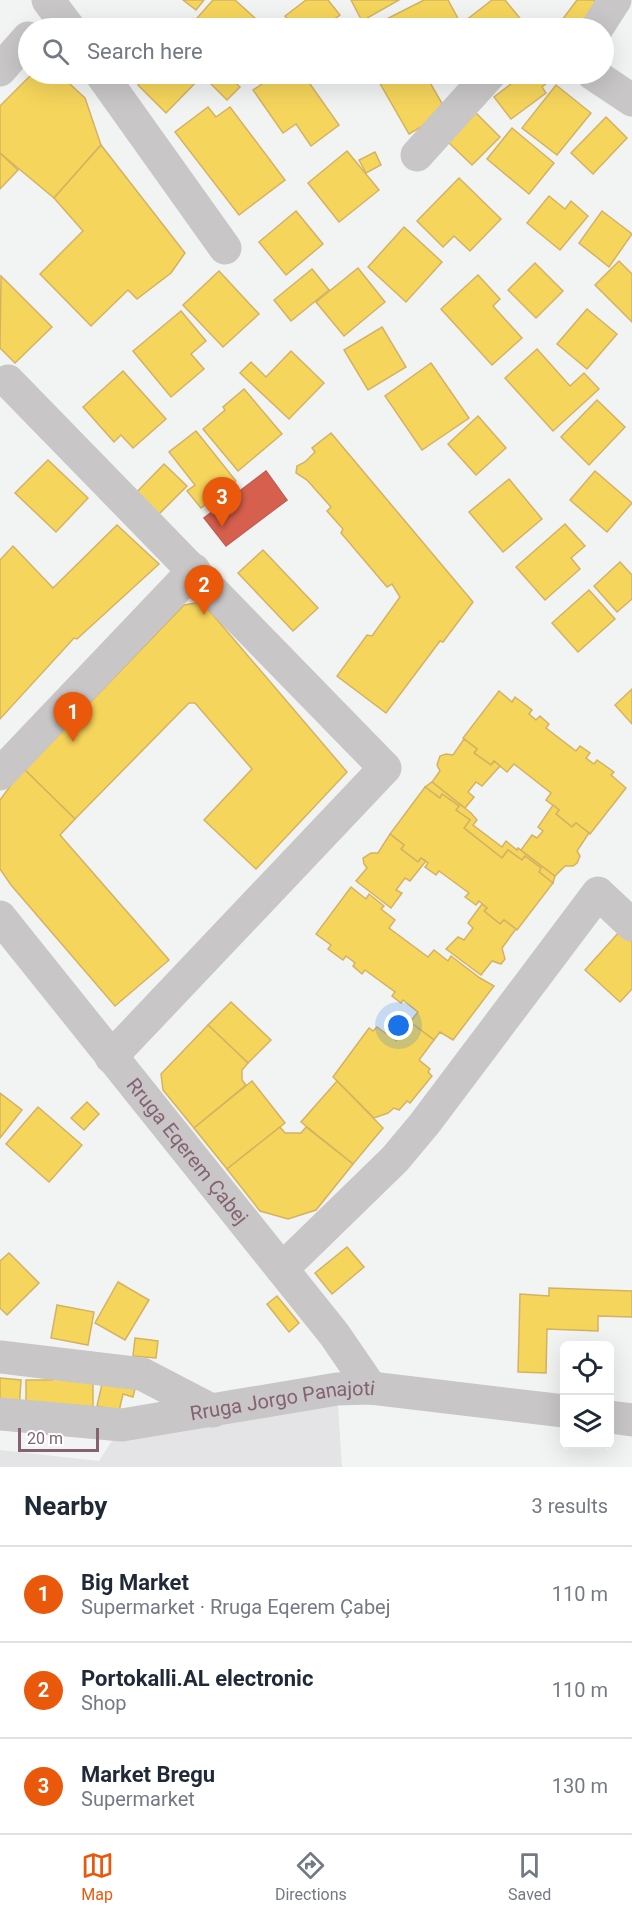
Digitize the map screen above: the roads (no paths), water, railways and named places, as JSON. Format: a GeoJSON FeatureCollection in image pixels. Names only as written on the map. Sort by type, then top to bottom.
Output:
{"type":"FeatureCollection","features":[{"type":"Feature","properties":{"kind":"street"},"geometry":{"type":"LineString","coordinates":[[603,18],[615,0]]}},
{"type":"Feature","properties":{"kind":"street"},"geometry":{"type":"LineString","coordinates":[[0,70],[18,49]]}},
{"type":"Feature","properties":{"kind":"street"},"geometry":{"type":"LineString","coordinates":[[108,84],[225,248]]}},
{"type":"Feature","properties":{"kind":"street"},"geometry":{"type":"LineString","coordinates":[[417,155],[480,84]]}},
{"type":"Feature","properties":{"kind":"street"},"geometry":{"type":"LineString","coordinates":[[608,84],[632,100]]}},
{"type":"Feature","properties":{"kind":"street"},"geometry":{"type":"LineString","coordinates":[[8,381],[385,768],[111,1057]]}},
{"type":"Feature","properties":{"kind":"street"},"geometry":{"type":"LineString","coordinates":[[0,774],[194,570]]}},
{"type":"Feature","properties":{"kind":"street"},"geometry":{"type":"LineString","coordinates":[[282,1269],[407,1145],[598,892],[632,925]]}},
{"type":"Feature","properties":{"kind":"street","name":"Rruga Eqerem Çabej"},"geometry":{"type":"LineString","coordinates":[[0,917],[334,1334],[371,1388]]}},
{"type":"Feature","properties":{"kind":"street"},"geometry":{"type":"LineString","coordinates":[[0,1357],[142,1374],[213,1411]]}},
{"type":"Feature","properties":{"kind":"street","name":"Rruga Jorgo Panajoti"},"geometry":{"type":"LineString","coordinates":[[0,1414],[122,1425],[337,1389],[371,1388],[560,1411]]}},
{"type":"Feature","properties":{"kind":"street"},"geometry":{"type":"LineString","coordinates":[[614,1417],[632,1419]]}},
{"type":"Feature","properties":{"kind":"place","name":"Market Bregu"},"geometry":{"type":"Point","coordinates":[222,527]}},
{"type":"Feature","properties":{"kind":"place","name":"Portokalli.AL electronic"},"geometry":{"type":"Point","coordinates":[204,615]}},
{"type":"Feature","properties":{"kind":"place","name":"Big Market"},"geometry":{"type":"Point","coordinates":[73,742]}}]}
